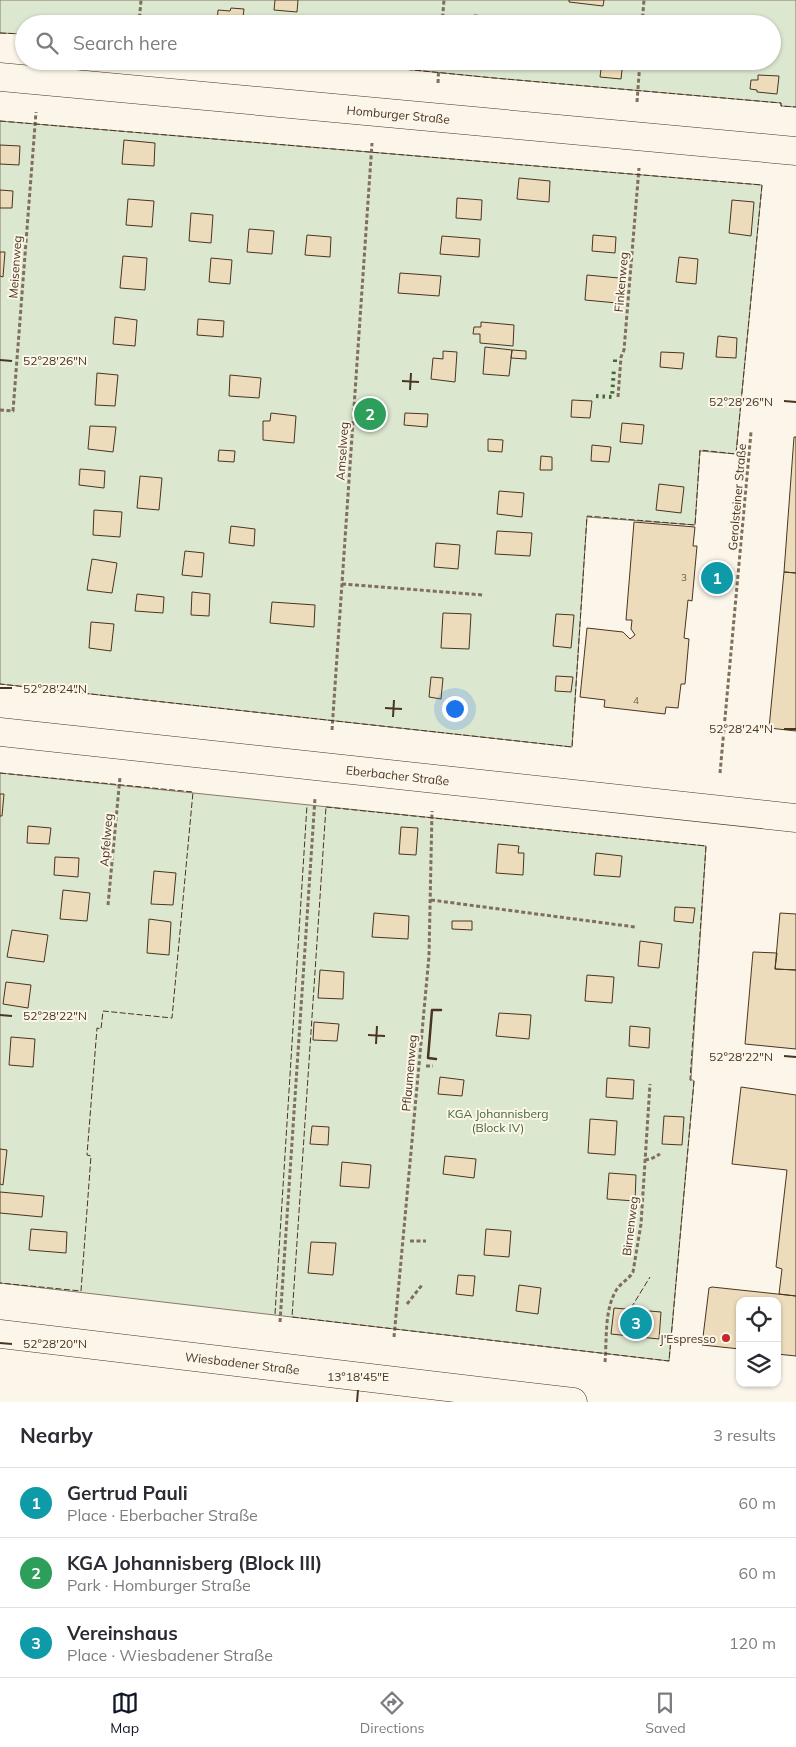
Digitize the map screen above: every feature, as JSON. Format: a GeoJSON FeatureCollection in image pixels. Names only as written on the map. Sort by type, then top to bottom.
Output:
{"type":"FeatureCollection","features":[{"type":"Feature","properties":{"kind":"street","name":"Homburger Straße"},"geometry":{"type":"LineString","coordinates":[[0,77],[796,151]]}},
{"type":"Feature","properties":{"kind":"street","name":"Eberbacher Straße"},"geometry":{"type":"LineString","coordinates":[[0,732],[796,818]]}},
{"type":"Feature","properties":{"kind":"street","name":"Wiesbadener Straße"},"geometry":{"type":"LineString","coordinates":[[0,1334],[573,1402]]}},
{"type":"Feature","properties":{"kind":"path"},"geometry":{"type":"LineString","coordinates":[[140,15],[141,0]]}},
{"type":"Feature","properties":{"kind":"path"},"geometry":{"type":"LineString","coordinates":[[443,15],[444,0]]}},
{"type":"Feature","properties":{"kind":"path"},"geometry":{"type":"LineString","coordinates":[[643,15],[644,0]]}},
{"type":"Feature","properties":{"kind":"path"},"geometry":{"type":"LineString","coordinates":[[438,84],[439,70]]}},
{"type":"Feature","properties":{"kind":"path"},"geometry":{"type":"LineString","coordinates":[[637,102],[639,70]]}},
{"type":"Feature","properties":{"kind":"path","name":"Meisenweg"},"geometry":{"type":"LineString","coordinates":[[0,410],[12,411],[36,111]]}},
{"type":"Feature","properties":{"kind":"path","name":"Amselweg"},"geometry":{"type":"LineString","coordinates":[[332,730],[372,142]]}},
{"type":"Feature","properties":{"kind":"path","name":"Finkenweg"},"geometry":{"type":"LineString","coordinates":[[618,397],[621,357],[624,350],[639,168]]}},
{"type":"Feature","properties":{"kind":"path","name":"Gerolsteiner Straße"},"geometry":{"type":"LineString","coordinates":[[720,773],[751,432]]}},
{"type":"Feature","properties":{"kind":"path"},"geometry":{"type":"LineString","coordinates":[[342,584],[482,595]]}},
{"type":"Feature","properties":{"kind":"path","name":"Apfelweg"},"geometry":{"type":"LineString","coordinates":[[108,905],[120,776]]}},
{"type":"Feature","properties":{"kind":"path"},"geometry":{"type":"LineString","coordinates":[[280,1322],[314,798]]}},
{"type":"Feature","properties":{"kind":"path","name":"Pflaumenweg"},"geometry":{"type":"LineString","coordinates":[[394,1337],[429,956],[432,810]]}},
{"type":"Feature","properties":{"kind":"path"},"geometry":{"type":"LineString","coordinates":[[430,900],[635,927]]}},
{"type":"Feature","properties":{"kind":"path"},"geometry":{"type":"LineString","coordinates":[[426,1066],[433,1066]]}},
{"type":"Feature","properties":{"kind":"path","name":"Birnenweg"},"geometry":{"type":"LineString","coordinates":[[606,1362],[609,1307],[618,1288],[633,1272],[641,1224],[650,1084]]}},
{"type":"Feature","properties":{"kind":"path"},"geometry":{"type":"LineString","coordinates":[[645,1160],[660,1154]]}},
{"type":"Feature","properties":{"kind":"path"},"geometry":{"type":"LineString","coordinates":[[410,1241],[426,1241]]}},
{"type":"Feature","properties":{"kind":"path"},"geometry":{"type":"LineString","coordinates":[[407,1304],[422,1285]]}},
{"type":"Feature","properties":{"kind":"green space"},"geometry":{"type":"Polygon","coordinates":[[[0,0],[796,0],[796,107],[781,106],[781,103],[413,70],[781,70],[781,15],[15,15],[15,34],[0,33],[0,0]]]}},
{"type":"Feature","properties":{"kind":"green space"},"geometry":{"type":"Polygon","coordinates":[[[0,121],[762,185],[736,454],[700,451],[695,525],[587,517],[572,747],[0,684],[0,121]]]}},
{"type":"Feature","properties":{"kind":"green space","name":"KGA Johannisberg (Block IV)"},"geometry":{"type":"Polygon","coordinates":[[[0,773],[706,846],[691,1079],[694,1081],[669,1361],[0,1283],[0,773]]]}},
{"type":"Feature","properties":{"kind":"building"},"geometry":{"type":"Polygon","coordinates":[[[275,0],[298,0],[297,12],[274,10],[275,0]]]}},
{"type":"Feature","properties":{"kind":"building"},"geometry":{"type":"Polygon","coordinates":[[[569,0],[604,0],[603,6],[569,2],[569,0]]]}},
{"type":"Feature","properties":{"kind":"building"},"geometry":{"type":"Polygon","coordinates":[[[231,8],[244,9],[243,15],[218,15],[218,10],[230,11],[231,8]]]}},
{"type":"Feature","properties":{"kind":"building"},"geometry":{"type":"Polygon","coordinates":[[[601,70],[622,70],[621,79],[600,77],[601,70]]]}},
{"type":"Feature","properties":{"kind":"building"},"geometry":{"type":"Polygon","coordinates":[[[758,75],[779,76],[777,94],[757,92],[757,90],[750,89],[751,80],[758,80],[758,75]]]}},
{"type":"Feature","properties":{"kind":"building"},"geometry":{"type":"Polygon","coordinates":[[[124,140],[155,143],[154,166],[122,164],[124,140]]]}},
{"type":"Feature","properties":{"kind":"building"},"geometry":{"type":"Polygon","coordinates":[[[0,145],[20,146],[19,165],[0,164],[0,145]]]}},
{"type":"Feature","properties":{"kind":"building"},"geometry":{"type":"Polygon","coordinates":[[[519,178],[550,181],[549,202],[517,199],[519,178]]]}},
{"type":"Feature","properties":{"kind":"building"},"geometry":{"type":"Polygon","coordinates":[[[0,190],[13,191],[12,208],[0,208],[0,190]]]}},
{"type":"Feature","properties":{"kind":"building"},"geometry":{"type":"Polygon","coordinates":[[[457,198],[482,200],[481,220],[456,218],[457,198]]]}},
{"type":"Feature","properties":{"kind":"building"},"geometry":{"type":"Polygon","coordinates":[[[128,199],[154,201],[152,227],[126,225],[128,199]]]}},
{"type":"Feature","properties":{"kind":"building"},"geometry":{"type":"Polygon","coordinates":[[[732,200],[754,202],[751,236],[729,233],[732,200]]]}},
{"type":"Feature","properties":{"kind":"building"},"geometry":{"type":"Polygon","coordinates":[[[191,213],[213,215],[211,243],[189,241],[191,213]]]}},
{"type":"Feature","properties":{"kind":"building"},"geometry":{"type":"Polygon","coordinates":[[[249,229],[274,231],[272,254],[247,252],[249,229]]]}},
{"type":"Feature","properties":{"kind":"building"},"geometry":{"type":"Polygon","coordinates":[[[307,235],[331,237],[330,257],[305,255],[307,235]]]}},
{"type":"Feature","properties":{"kind":"building"},"geometry":{"type":"Polygon","coordinates":[[[593,235],[616,237],[615,253],[592,251],[593,235]]]}},
{"type":"Feature","properties":{"kind":"building"},"geometry":{"type":"Polygon","coordinates":[[[442,236],[480,239],[479,257],[440,254],[442,236]]]}},
{"type":"Feature","properties":{"kind":"building"},"geometry":{"type":"Polygon","coordinates":[[[0,252],[5,252],[3,277],[0,276],[0,252]]]}},
{"type":"Feature","properties":{"kind":"building"},"geometry":{"type":"Polygon","coordinates":[[[123,256],[147,258],[145,290],[120,288],[123,256]]]}},
{"type":"Feature","properties":{"kind":"building"},"geometry":{"type":"Polygon","coordinates":[[[679,257],[698,259],[696,284],[676,282],[679,257]]]}},
{"type":"Feature","properties":{"kind":"building"},"geometry":{"type":"Polygon","coordinates":[[[211,258],[232,260],[230,284],[209,282],[211,258]]]}},
{"type":"Feature","properties":{"kind":"building"},"geometry":{"type":"Polygon","coordinates":[[[400,273],[441,276],[439,296],[398,293],[400,273]]]}},
{"type":"Feature","properties":{"kind":"building"},"geometry":{"type":"Polygon","coordinates":[[[587,275],[619,278],[617,303],[585,300],[587,275]]]}},
{"type":"Feature","properties":{"kind":"building"},"geometry":{"type":"Polygon","coordinates":[[[115,317],[137,320],[135,346],[113,344],[115,317]]]}},
{"type":"Feature","properties":{"kind":"building"},"geometry":{"type":"Polygon","coordinates":[[[198,319],[224,321],[223,337],[197,335],[198,319]]]}},
{"type":"Feature","properties":{"kind":"building"},"geometry":{"type":"Polygon","coordinates":[[[481,322],[514,325],[513,346],[480,343],[480,334],[473,334],[474,327],[481,327],[481,322]]]}},
{"type":"Feature","properties":{"kind":"building"},"geometry":{"type":"Polygon","coordinates":[[[718,336],[737,338],[736,358],[716,357],[718,336]]]}},
{"type":"Feature","properties":{"kind":"building"},"geometry":{"type":"Polygon","coordinates":[[[485,347],[512,350],[509,376],[483,374],[485,347]]]}},
{"type":"Feature","properties":{"kind":"building"},"geometry":{"type":"Polygon","coordinates":[[[512,350],[526,351],[526,359],[511,358],[512,350]]]}},
{"type":"Feature","properties":{"kind":"building"},"geometry":{"type":"Polygon","coordinates":[[[443,351],[457,352],[455,382],[431,379],[433,358],[443,359],[443,351]]]}},
{"type":"Feature","properties":{"kind":"building"},"geometry":{"type":"Polygon","coordinates":[[[661,352],[684,353],[682,369],[660,367],[661,352]]]}},
{"type":"Feature","properties":{"kind":"building"},"geometry":{"type":"Polygon","coordinates":[[[97,373],[118,375],[115,406],[95,405],[97,373]]]}},
{"type":"Feature","properties":{"kind":"building"},"geometry":{"type":"Polygon","coordinates":[[[230,375],[261,378],[259,398],[229,396],[230,375]]]}},
{"type":"Feature","properties":{"kind":"building"},"geometry":{"type":"Polygon","coordinates":[[[572,400],[592,401],[590,418],[571,417],[572,400]]]}},
{"type":"Feature","properties":{"kind":"building"},"geometry":{"type":"Polygon","coordinates":[[[271,413],[296,416],[294,443],[263,440],[263,421],[270,421],[271,413]]]}},
{"type":"Feature","properties":{"kind":"building"},"geometry":{"type":"Polygon","coordinates":[[[405,413],[428,414],[427,427],[404,425],[405,413]]]}},
{"type":"Feature","properties":{"kind":"building"},"geometry":{"type":"Polygon","coordinates":[[[622,423],[644,425],[642,444],[620,442],[622,423]]]}},
{"type":"Feature","properties":{"kind":"building"},"geometry":{"type":"Polygon","coordinates":[[[90,426],[116,427],[113,452],[88,449],[90,426]]]}},
{"type":"Feature","properties":{"kind":"building"},"geometry":{"type":"Polygon","coordinates":[[[794,437],[796,437],[796,573],[784,572],[794,437]]]}},
{"type":"Feature","properties":{"kind":"building"},"geometry":{"type":"Polygon","coordinates":[[[488,439],[503,440],[502,452],[488,451],[488,439]]]}},
{"type":"Feature","properties":{"kind":"building"},"geometry":{"type":"Polygon","coordinates":[[[592,445],[611,447],[609,462],[591,461],[592,445]]]}},
{"type":"Feature","properties":{"kind":"building"},"geometry":{"type":"Polygon","coordinates":[[[219,450],[235,451],[234,462],[218,461],[219,450]]]}},
{"type":"Feature","properties":{"kind":"building"},"geometry":{"type":"Polygon","coordinates":[[[541,456],[552,457],[552,470],[540,470],[541,456]]]}},
{"type":"Feature","properties":{"kind":"building"},"geometry":{"type":"Polygon","coordinates":[[[80,469],[105,471],[104,488],[79,485],[80,469]]]}},
{"type":"Feature","properties":{"kind":"building"},"geometry":{"type":"Polygon","coordinates":[[[140,476],[162,478],[159,510],[137,508],[140,476]]]}},
{"type":"Feature","properties":{"kind":"building"},"geometry":{"type":"Polygon","coordinates":[[[659,484],[684,487],[681,513],[656,510],[659,484]]]}},
{"type":"Feature","properties":{"kind":"building"},"geometry":{"type":"Polygon","coordinates":[[[499,491],[524,493],[522,517],[497,514],[499,491]]]}},
{"type":"Feature","properties":{"kind":"building"},"geometry":{"type":"Polygon","coordinates":[[[94,510],[122,512],[120,537],[93,535],[94,510]]]}},
{"type":"Feature","properties":{"kind":"building"},"geometry":{"type":"Polygon","coordinates":[[[634,522],[695,527],[693,546],[697,546],[692,601],[688,600],[684,638],[689,639],[685,684],[681,684],[678,708],[666,707],[665,714],[604,707],[605,700],[580,697],[587,628],[623,632],[630,639],[635,635],[631,629],[632,620],[626,620],[634,522]]]}},
{"type":"Feature","properties":{"kind":"building"},"geometry":{"type":"Polygon","coordinates":[[[231,526],[255,529],[254,546],[229,543],[231,526]]]}},
{"type":"Feature","properties":{"kind":"building"},"geometry":{"type":"Polygon","coordinates":[[[497,531],[532,533],[530,556],[495,554],[497,531]]]}},
{"type":"Feature","properties":{"kind":"building"},"geometry":{"type":"Polygon","coordinates":[[[436,543],[460,545],[458,569],[434,567],[436,543]]]}},
{"type":"Feature","properties":{"kind":"building"},"geometry":{"type":"Polygon","coordinates":[[[185,551],[204,553],[202,577],[182,575],[185,551]]]}},
{"type":"Feature","properties":{"kind":"building"},"geometry":{"type":"Polygon","coordinates":[[[92,559],[117,563],[112,593],[87,590],[92,559]]]}},
{"type":"Feature","properties":{"kind":"building"},"geometry":{"type":"Polygon","coordinates":[[[784,572],[796,573],[796,731],[769,728],[784,572]]]}},
{"type":"Feature","properties":{"kind":"building"},"geometry":{"type":"Polygon","coordinates":[[[192,592],[210,594],[209,616],[191,615],[192,592]]]}},
{"type":"Feature","properties":{"kind":"building"},"geometry":{"type":"Polygon","coordinates":[[[137,594],[164,597],[163,613],[135,611],[137,594]]]}},
{"type":"Feature","properties":{"kind":"building"},"geometry":{"type":"Polygon","coordinates":[[[272,602],[315,605],[314,627],[270,623],[272,602]]]}},
{"type":"Feature","properties":{"kind":"building"},"geometry":{"type":"Polygon","coordinates":[[[443,613],[471,614],[469,649],[441,648],[443,613]]]}},
{"type":"Feature","properties":{"kind":"building"},"geometry":{"type":"Polygon","coordinates":[[[556,614],[574,615],[571,648],[553,646],[556,614]]]}},
{"type":"Feature","properties":{"kind":"building"},"geometry":{"type":"Polygon","coordinates":[[[91,622],[114,624],[111,651],[89,648],[91,622]]]}},
{"type":"Feature","properties":{"kind":"building"},"geometry":{"type":"Polygon","coordinates":[[[556,676],[573,677],[571,692],[555,691],[556,676]]]}},
{"type":"Feature","properties":{"kind":"building"},"geometry":{"type":"Polygon","coordinates":[[[431,677],[443,678],[441,699],[429,697],[431,677]]]}},
{"type":"Feature","properties":{"kind":"building"},"geometry":{"type":"Polygon","coordinates":[[[0,794],[4,794],[2,816],[0,816],[0,794]]]}},
{"type":"Feature","properties":{"kind":"building"},"geometry":{"type":"Polygon","coordinates":[[[28,826],[51,828],[49,844],[27,843],[28,826]]]}},
{"type":"Feature","properties":{"kind":"building"},"geometry":{"type":"Polygon","coordinates":[[[401,827],[418,828],[416,855],[399,854],[401,827]]]}},
{"type":"Feature","properties":{"kind":"building"},"geometry":{"type":"Polygon","coordinates":[[[498,844],[519,846],[518,853],[524,853],[523,875],[496,873],[498,844]]]}},
{"type":"Feature","properties":{"kind":"building"},"geometry":{"type":"Polygon","coordinates":[[[596,853],[622,856],[620,877],[594,875],[596,853]]]}},
{"type":"Feature","properties":{"kind":"building"},"geometry":{"type":"Polygon","coordinates":[[[55,857],[79,858],[78,877],[54,875],[55,857]]]}},
{"type":"Feature","properties":{"kind":"building"},"geometry":{"type":"Polygon","coordinates":[[[154,871],[176,873],[173,905],[151,904],[154,871]]]}},
{"type":"Feature","properties":{"kind":"building"},"geometry":{"type":"Polygon","coordinates":[[[63,890],[90,893],[87,921],[60,919],[63,890]]]}},
{"type":"Feature","properties":{"kind":"building"},"geometry":{"type":"Polygon","coordinates":[[[675,907],[695,908],[693,923],[674,921],[675,907]]]}},
{"type":"Feature","properties":{"kind":"building"},"geometry":{"type":"Polygon","coordinates":[[[374,913],[409,916],[408,939],[372,937],[374,913]]]}},
{"type":"Feature","properties":{"kind":"building"},"geometry":{"type":"Polygon","coordinates":[[[780,913],[796,914],[796,970],[775,969],[780,913]]]}},
{"type":"Feature","properties":{"kind":"building"},"geometry":{"type":"Polygon","coordinates":[[[149,919],[171,922],[169,955],[147,953],[149,919]]]}},
{"type":"Feature","properties":{"kind":"building"},"geometry":{"type":"Polygon","coordinates":[[[452,921],[472,921],[472,930],[452,929],[452,921]]]}},
{"type":"Feature","properties":{"kind":"building"},"geometry":{"type":"Polygon","coordinates":[[[12,930],[48,935],[44,962],[7,957],[12,930]]]}},
{"type":"Feature","properties":{"kind":"building"},"geometry":{"type":"Polygon","coordinates":[[[640,941],[662,944],[659,968],[638,966],[640,941]]]}},
{"type":"Feature","properties":{"kind":"building"},"geometry":{"type":"Polygon","coordinates":[[[753,952],[777,953],[775,969],[796,970],[796,1049],[745,1044],[753,952]]]}},
{"type":"Feature","properties":{"kind":"building"},"geometry":{"type":"Polygon","coordinates":[[[320,970],[344,972],[343,999],[318,998],[320,970]]]}},
{"type":"Feature","properties":{"kind":"building"},"geometry":{"type":"Polygon","coordinates":[[[587,975],[614,977],[612,1003],[585,1001],[587,975]]]}},
{"type":"Feature","properties":{"kind":"building"},"geometry":{"type":"Polygon","coordinates":[[[6,982],[31,985],[28,1008],[3,1004],[6,982]]]}},
{"type":"Feature","properties":{"kind":"building"},"geometry":{"type":"Polygon","coordinates":[[[499,1013],[531,1015],[529,1039],[496,1036],[499,1013]]]}},
{"type":"Feature","properties":{"kind":"building"},"geometry":{"type":"Polygon","coordinates":[[[314,1022],[339,1024],[337,1041],[313,1040],[314,1022]]]}},
{"type":"Feature","properties":{"kind":"building"},"geometry":{"type":"Polygon","coordinates":[[[630,1026],[650,1028],[649,1048],[629,1046],[630,1026]]]}},
{"type":"Feature","properties":{"kind":"building"},"geometry":{"type":"Polygon","coordinates":[[[11,1037],[35,1039],[33,1067],[9,1065],[11,1037]]]}},
{"type":"Feature","properties":{"kind":"building"},"geometry":{"type":"Polygon","coordinates":[[[440,1077],[464,1080],[462,1096],[438,1094],[440,1077]]]}},
{"type":"Feature","properties":{"kind":"building"},"geometry":{"type":"Polygon","coordinates":[[[607,1078],[634,1080],[633,1099],[606,1097],[607,1078]]]}},
{"type":"Feature","properties":{"kind":"building"},"geometry":{"type":"Polygon","coordinates":[[[741,1087],[796,1095],[796,1296],[779,1294],[782,1269],[776,1267],[787,1170],[732,1164],[741,1087]]]}},
{"type":"Feature","properties":{"kind":"building"},"geometry":{"type":"Polygon","coordinates":[[[664,1116],[684,1117],[682,1145],[662,1144],[664,1116]]]}},
{"type":"Feature","properties":{"kind":"building"},"geometry":{"type":"Polygon","coordinates":[[[590,1119],[617,1121],[615,1155],[588,1153],[590,1119]]]}},
{"type":"Feature","properties":{"kind":"building"},"geometry":{"type":"Polygon","coordinates":[[[312,1126],[329,1127],[328,1145],[310,1144],[312,1126]]]}},
{"type":"Feature","properties":{"kind":"building"},"geometry":{"type":"Polygon","coordinates":[[[0,1149],[7,1150],[3,1185],[0,1184],[0,1149]]]}},
{"type":"Feature","properties":{"kind":"building"},"geometry":{"type":"Polygon","coordinates":[[[445,1156],[476,1159],[474,1178],[443,1174],[445,1156]]]}},
{"type":"Feature","properties":{"kind":"building"},"geometry":{"type":"Polygon","coordinates":[[[342,1162],[371,1165],[369,1188],[340,1186],[342,1162]]]}},
{"type":"Feature","properties":{"kind":"building"},"geometry":{"type":"Polygon","coordinates":[[[609,1173],[636,1175],[635,1201],[607,1199],[609,1173]]]}},
{"type":"Feature","properties":{"kind":"building"},"geometry":{"type":"Polygon","coordinates":[[[0,1192],[44,1196],[42,1217],[0,1213],[0,1192]]]}},
{"type":"Feature","properties":{"kind":"building"},"geometry":{"type":"Polygon","coordinates":[[[31,1229],[67,1232],[66,1253],[29,1250],[31,1229]]]}},
{"type":"Feature","properties":{"kind":"building"},"geometry":{"type":"Polygon","coordinates":[[[486,1229],[511,1231],[509,1257],[484,1255],[486,1229]]]}},
{"type":"Feature","properties":{"kind":"building"},"geometry":{"type":"Polygon","coordinates":[[[311,1242],[336,1243],[333,1275],[308,1273],[311,1242]]]}},
{"type":"Feature","properties":{"kind":"building"},"geometry":{"type":"Polygon","coordinates":[[[458,1275],[475,1276],[473,1296],[456,1294],[458,1275]]]}},
{"type":"Feature","properties":{"kind":"building"},"geometry":{"type":"Polygon","coordinates":[[[519,1285],[541,1288],[538,1314],[516,1311],[519,1285]]]}},
{"type":"Feature","properties":{"kind":"building"},"geometry":{"type":"Polygon","coordinates":[[[709,1288],[796,1296],[796,1356],[781,1354],[781,1297],[736,1297],[736,1349],[702,1345],[709,1288]]]}},
{"type":"Feature","properties":{"kind":"building"},"geometry":{"type":"Polygon","coordinates":[[[614,1308],[661,1312],[659,1339],[611,1334],[614,1308]]]}},
{"type":"Feature","properties":{"kind":"hedge"},"geometry":{"type":"LineString","coordinates":[[615,357],[615,362]]}},
{"type":"Feature","properties":{"kind":"hedge"},"geometry":{"type":"LineString","coordinates":[[596,396],[612,397],[614,368]]}},
{"type":"Feature","properties":{"kind":"fence"},"geometry":{"type":"LineString","coordinates":[[0,33],[15,34]]}},
{"type":"Feature","properties":{"kind":"fence"},"geometry":{"type":"LineString","coordinates":[[413,70],[781,103],[781,106],[796,107]]}},
{"type":"Feature","properties":{"kind":"fence"},"geometry":{"type":"LineString","coordinates":[[0,121],[762,185],[736,454],[700,450],[695,525],[587,516],[572,747],[0,684]]}},
{"type":"Feature","properties":{"kind":"fence"},"geometry":{"type":"LineString","coordinates":[[0,773],[193,792],[172,1018],[103,1011],[101,1029],[97,1028],[87,1155],[91,1156],[81,1291],[0,1283]]}},
{"type":"Feature","properties":{"kind":"fence"},"geometry":{"type":"LineString","coordinates":[[275,1314],[307,805]]}},
{"type":"Feature","properties":{"kind":"fence"},"geometry":{"type":"LineString","coordinates":[[326,807],[706,846],[690,1080],[694,1081],[669,1361],[292,1317],[326,807]]}},
{"type":"Feature","properties":{"kind":"fence"},"geometry":{"type":"LineString","coordinates":[[631,1308],[650,1277]]}},
{"type":"Feature","properties":{"kind":"wall"},"geometry":{"type":"LineString","coordinates":[[436,1059],[428,1058],[432,1010],[441,1010]]}},
{"type":"Feature","properties":{"kind":"place","name":"KGA Johannisberg (Block III)"},"geometry":{"type":"Point","coordinates":[370,414]}},
{"type":"Feature","properties":{"kind":"place","name":"Gertrud Pauli"},"geometry":{"type":"Point","coordinates":[717,578]}},
{"type":"Feature","properties":{"kind":"place","name":"Vereinshaus"},"geometry":{"type":"Point","coordinates":[636,1323]}},
{"type":"Feature","properties":{"kind":"place","name":"J'Espresso"},"geometry":{"type":"Point","coordinates":[726,1338]}}]}
